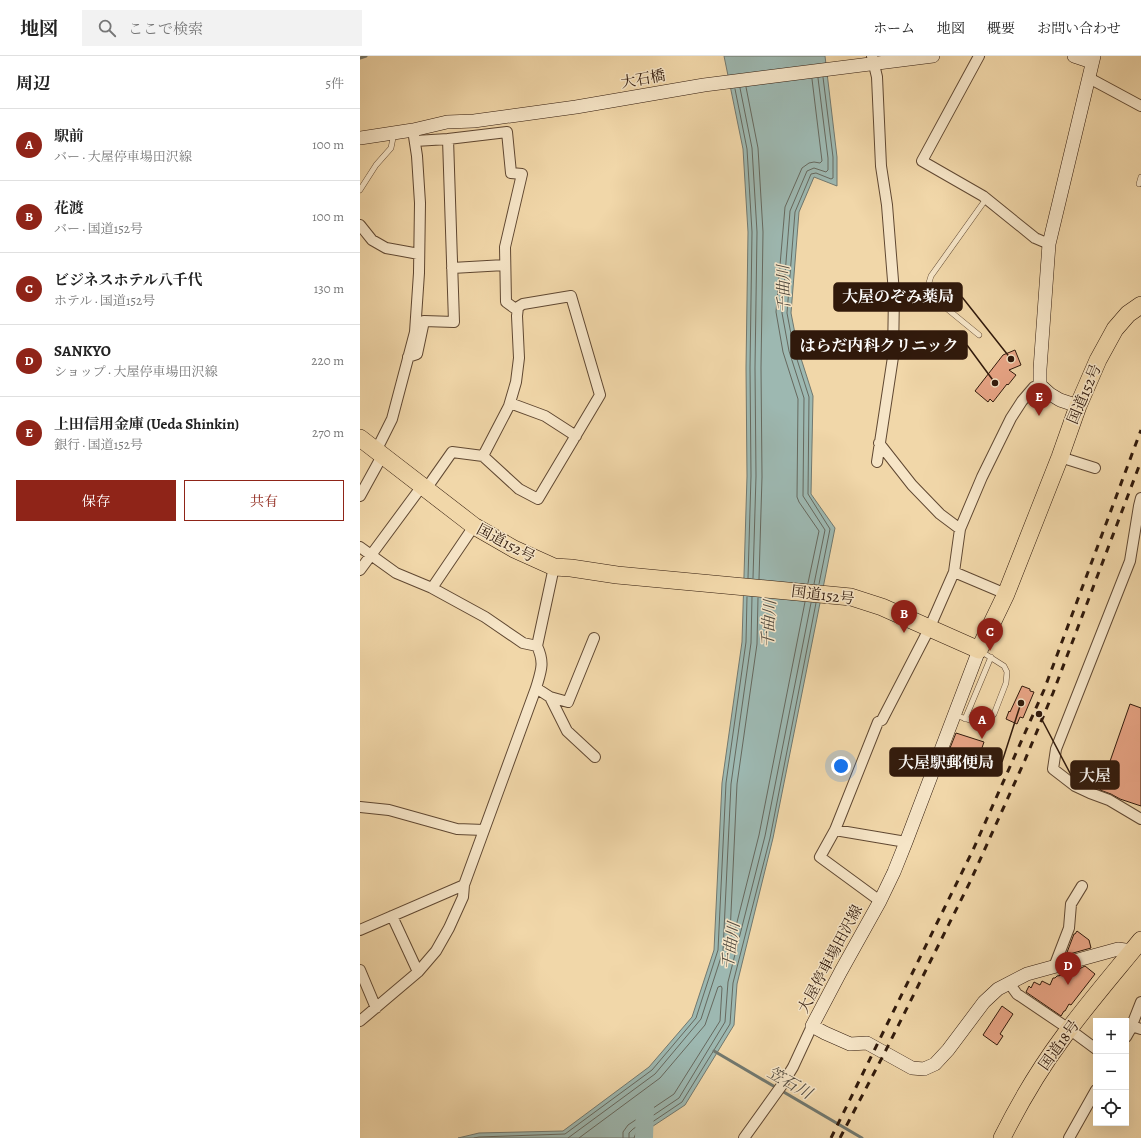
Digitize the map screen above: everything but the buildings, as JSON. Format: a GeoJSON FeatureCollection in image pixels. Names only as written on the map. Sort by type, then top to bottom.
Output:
{"type":"FeatureCollection","features":[{"type":"Feature","properties":{"kind":"highway","name":"国道152号"},"geometry":{"type":"LineString","coordinates":[[360,438],[474,526],[520,552],[554,567],[851,597],[882,607],[985,654],[1006,594],[1060,457],[1078,406],[1098,360],[1115,329],[1128,314],[1141,305]]}},
{"type":"Feature","properties":{"kind":"highway","name":"国道18号"},"geometry":{"type":"LineString","coordinates":[[1002,1138],[1037,1074],[1069,1029],[1137,946]]}},
{"type":"Feature","properties":{"kind":"street","name":"大石橋"},"geometry":{"type":"LineString","coordinates":[[360,138],[394,132],[414,136],[447,122],[474,121],[576,107],[704,85],[858,66],[873,60],[933,56]]}},
{"type":"Feature","properties":{"kind":"street"},"geometry":{"type":"LineString","coordinates":[[979,56],[922,162],[986,198],[1035,238],[1049,244]]}},
{"type":"Feature","properties":{"kind":"street"},"geometry":{"type":"LineString","coordinates":[[1040,385],[1049,244],[1093,59],[1074,56]]}},
{"type":"Feature","properties":{"kind":"street"},"geometry":{"type":"LineString","coordinates":[[873,60],[877,77],[881,166],[887,205],[894,293],[893,357],[877,462]]}},
{"type":"Feature","properties":{"kind":"street"},"geometry":{"type":"LineString","coordinates":[[1089,78],[1141,106]]}},
{"type":"Feature","properties":{"kind":"street"},"geometry":{"type":"LineString","coordinates":[[360,496],[392,419],[414,332],[419,273],[420,203],[417,156],[414,136],[448,139],[507,132],[511,173],[522,174],[505,247],[506,302],[517,310]]}},
{"type":"Feature","properties":{"kind":"street"},"geometry":{"type":"LineString","coordinates":[[408,357],[417,354],[424,322],[454,322],[448,139]]}},
{"type":"Feature","properties":{"kind":"street"},"geometry":{"type":"LineString","coordinates":[[360,225],[372,240],[386,248],[419,254]]}},
{"type":"Feature","properties":{"kind":"street"},"geometry":{"type":"LineString","coordinates":[[452,268],[505,265]]}},
{"type":"Feature","properties":{"kind":"street"},"geometry":{"type":"LineString","coordinates":[[360,570],[452,452],[483,456],[519,489],[538,499],[600,395],[571,296],[523,304],[520,305],[517,310],[519,358],[516,382],[510,403],[483,456]]}},
{"type":"Feature","properties":{"kind":"street"},"geometry":{"type":"LineString","coordinates":[[1040,385],[1060,400],[1078,406]]}},
{"type":"Feature","properties":{"kind":"street"},"geometry":{"type":"LineString","coordinates":[[880,901],[820,857],[835,830],[878,722],[882,720],[929,628],[954,572],[960,530],[982,477],[1011,418],[1022,401],[1034,387],[1040,385]]}},
{"type":"Feature","properties":{"kind":"street"},"geometry":{"type":"LineString","coordinates":[[510,403],[545,416],[576,436]]}},
{"type":"Feature","properties":{"kind":"street"},"geometry":{"type":"LineString","coordinates":[[880,443],[912,485],[940,514],[960,530]]}},
{"type":"Feature","properties":{"kind":"street"},"geometry":{"type":"LineString","coordinates":[[1060,457],[1095,468]]}},
{"type":"Feature","properties":{"kind":"street"},"geometry":{"type":"LineString","coordinates":[[1141,498],[1138,506],[1130,561],[1056,749],[1053,769],[1075,786],[1109,800],[1141,819]]}},
{"type":"Feature","properties":{"kind":"street"},"geometry":{"type":"LineString","coordinates":[[432,588],[474,526]]}},
{"type":"Feature","properties":{"kind":"street"},"geometry":{"type":"LineString","coordinates":[[360,547],[396,573],[432,588],[485,617],[524,643],[537,646]]}},
{"type":"Feature","properties":{"kind":"street"},"geometry":{"type":"LineString","coordinates":[[360,1021],[418,972],[436,952],[463,897],[464,885],[536,688],[542,666],[537,646],[554,567]]}},
{"type":"Feature","properties":{"kind":"street"},"geometry":{"type":"LineString","coordinates":[[954,572],[1006,594]]}},
{"type":"Feature","properties":{"kind":"street"},"geometry":{"type":"LineString","coordinates":[[536,688],[550,697],[568,702],[594,638]]}},
{"type":"Feature","properties":{"kind":"street","name":"大屋停車場田沢線"},"geometry":{"type":"LineString","coordinates":[[985,654],[894,872],[880,901],[812,1026],[850,1044],[867,1042],[912,1068],[924,1069],[935,1064],[948,1050],[984,1002],[998,989],[1027,974],[1118,949],[1137,946]]}},
{"type":"Feature","properties":{"kind":"street"},"geometry":{"type":"LineString","coordinates":[[550,697],[567,731],[595,757]]}},
{"type":"Feature","properties":{"kind":"street"},"geometry":{"type":"LineString","coordinates":[[360,807],[389,810],[457,829],[484,830]]}},
{"type":"Feature","properties":{"kind":"street"},"geometry":{"type":"LineString","coordinates":[[835,830],[906,842]]}},
{"type":"Feature","properties":{"kind":"street"},"geometry":{"type":"LineString","coordinates":[[360,930],[464,885]]}},
{"type":"Feature","properties":{"kind":"street"},"geometry":{"type":"LineString","coordinates":[[1054,967],[1069,928],[1070,904],[1082,886]]}},
{"type":"Feature","properties":{"kind":"street"},"geometry":{"type":"LineString","coordinates":[[392,916],[418,972]]}},
{"type":"Feature","properties":{"kind":"street"},"geometry":{"type":"LineString","coordinates":[[360,970],[363,989],[376,1008]]}},
{"type":"Feature","properties":{"kind":"street"},"geometry":{"type":"LineString","coordinates":[[1010,983],[1017,994],[1093,1047]]}},
{"type":"Feature","properties":{"kind":"street"},"geometry":{"type":"LineString","coordinates":[[1136,1028],[1141,1002]]}},
{"type":"Feature","properties":{"kind":"street"},"geometry":{"type":"LineString","coordinates":[[744,1138],[780,1089],[793,1067],[812,1026]]}},
{"type":"Feature","properties":{"kind":"street"},"geometry":{"type":"LineString","coordinates":[[1069,1138],[1093,1095]]}},
{"type":"Feature","properties":{"kind":"lane"},"geometry":{"type":"LineString","coordinates":[[360,190],[376,165],[391,148],[394,132]]}},
{"type":"Feature","properties":{"kind":"lane"},"geometry":{"type":"LineString","coordinates":[[1139,184],[1141,177]]}},
{"type":"Feature","properties":{"kind":"lane"},"geometry":{"type":"LineString","coordinates":[[979,335],[929,294],[928,286],[931,276],[986,198]]}},
{"type":"Feature","properties":{"kind":"lane"},"geometry":{"type":"LineString","coordinates":[[960,717],[978,723],[983,723],[989,720],[994,714],[1006,683],[1007,672],[1004,666],[985,654]]}},
{"type":"Feature","properties":{"kind":"water","name":"千曲川"},"geometry":{"type":"Polygon","coordinates":[[[724,56],[825,56],[837,157],[837,186],[814,177],[799,212],[791,313],[798,349],[813,396],[811,494],[835,528],[773,838],[737,984],[734,1025],[685,1105],[635,1138],[458,1138],[479,1133],[563,1131],[649,1067],[692,1017],[714,950],[722,783],[742,642],[747,476],[746,368],[748,232],[743,149],[724,56]]]}},
{"type":"Feature","properties":{"kind":"waterway"},"geometry":{"type":"LineString","coordinates":[[360,58],[366,56]]}},
{"type":"Feature","properties":{"kind":"waterway","name":"笠石川"},"geometry":{"type":"LineString","coordinates":[[714,1051],[862,1138]]}},
{"type":"Feature","properties":{"kind":"waterway"},"geometry":{"type":"LineString","coordinates":[[644,1138],[645,1107]]}},
{"type":"Feature","properties":{"kind":"railway"},"geometry":{"type":"LineString","coordinates":[[831,1138],[973,850],[1044,690],[1141,430]]}},
{"type":"Feature","properties":{"kind":"railway"},"geometry":{"type":"LineString","coordinates":[[840,1138],[970,882],[1025,760],[1053,693],[1141,461]]}},
{"type":"Feature","properties":{"kind":"place","name":"大屋のぞみ薬局"},"geometry":{"type":"Point","coordinates":[1011,359]}},
{"type":"Feature","properties":{"kind":"place","name":"はらだ内科クリニック"},"geometry":{"type":"Point","coordinates":[995,383]}},
{"type":"Feature","properties":{"kind":"place","name":"上田信用金庫 (Ueda Shinkin)"},"geometry":{"type":"Point","coordinates":[1039,416]}},
{"type":"Feature","properties":{"kind":"place","name":"花渡"},"geometry":{"type":"Point","coordinates":[904,633]}},
{"type":"Feature","properties":{"kind":"place","name":"ビジネスホテル八千代"},"geometry":{"type":"Point","coordinates":[990,651]}},
{"type":"Feature","properties":{"kind":"place","name":"大屋駅郵便局"},"geometry":{"type":"Point","coordinates":[1021,703]}},
{"type":"Feature","properties":{"kind":"place","name":"大屋"},"geometry":{"type":"Point","coordinates":[1039,714]}},
{"type":"Feature","properties":{"kind":"place","name":"駅前"},"geometry":{"type":"Point","coordinates":[982,739]}},
{"type":"Feature","properties":{"kind":"place","name":"SANKYO"},"geometry":{"type":"Point","coordinates":[1068,985]}}]}
